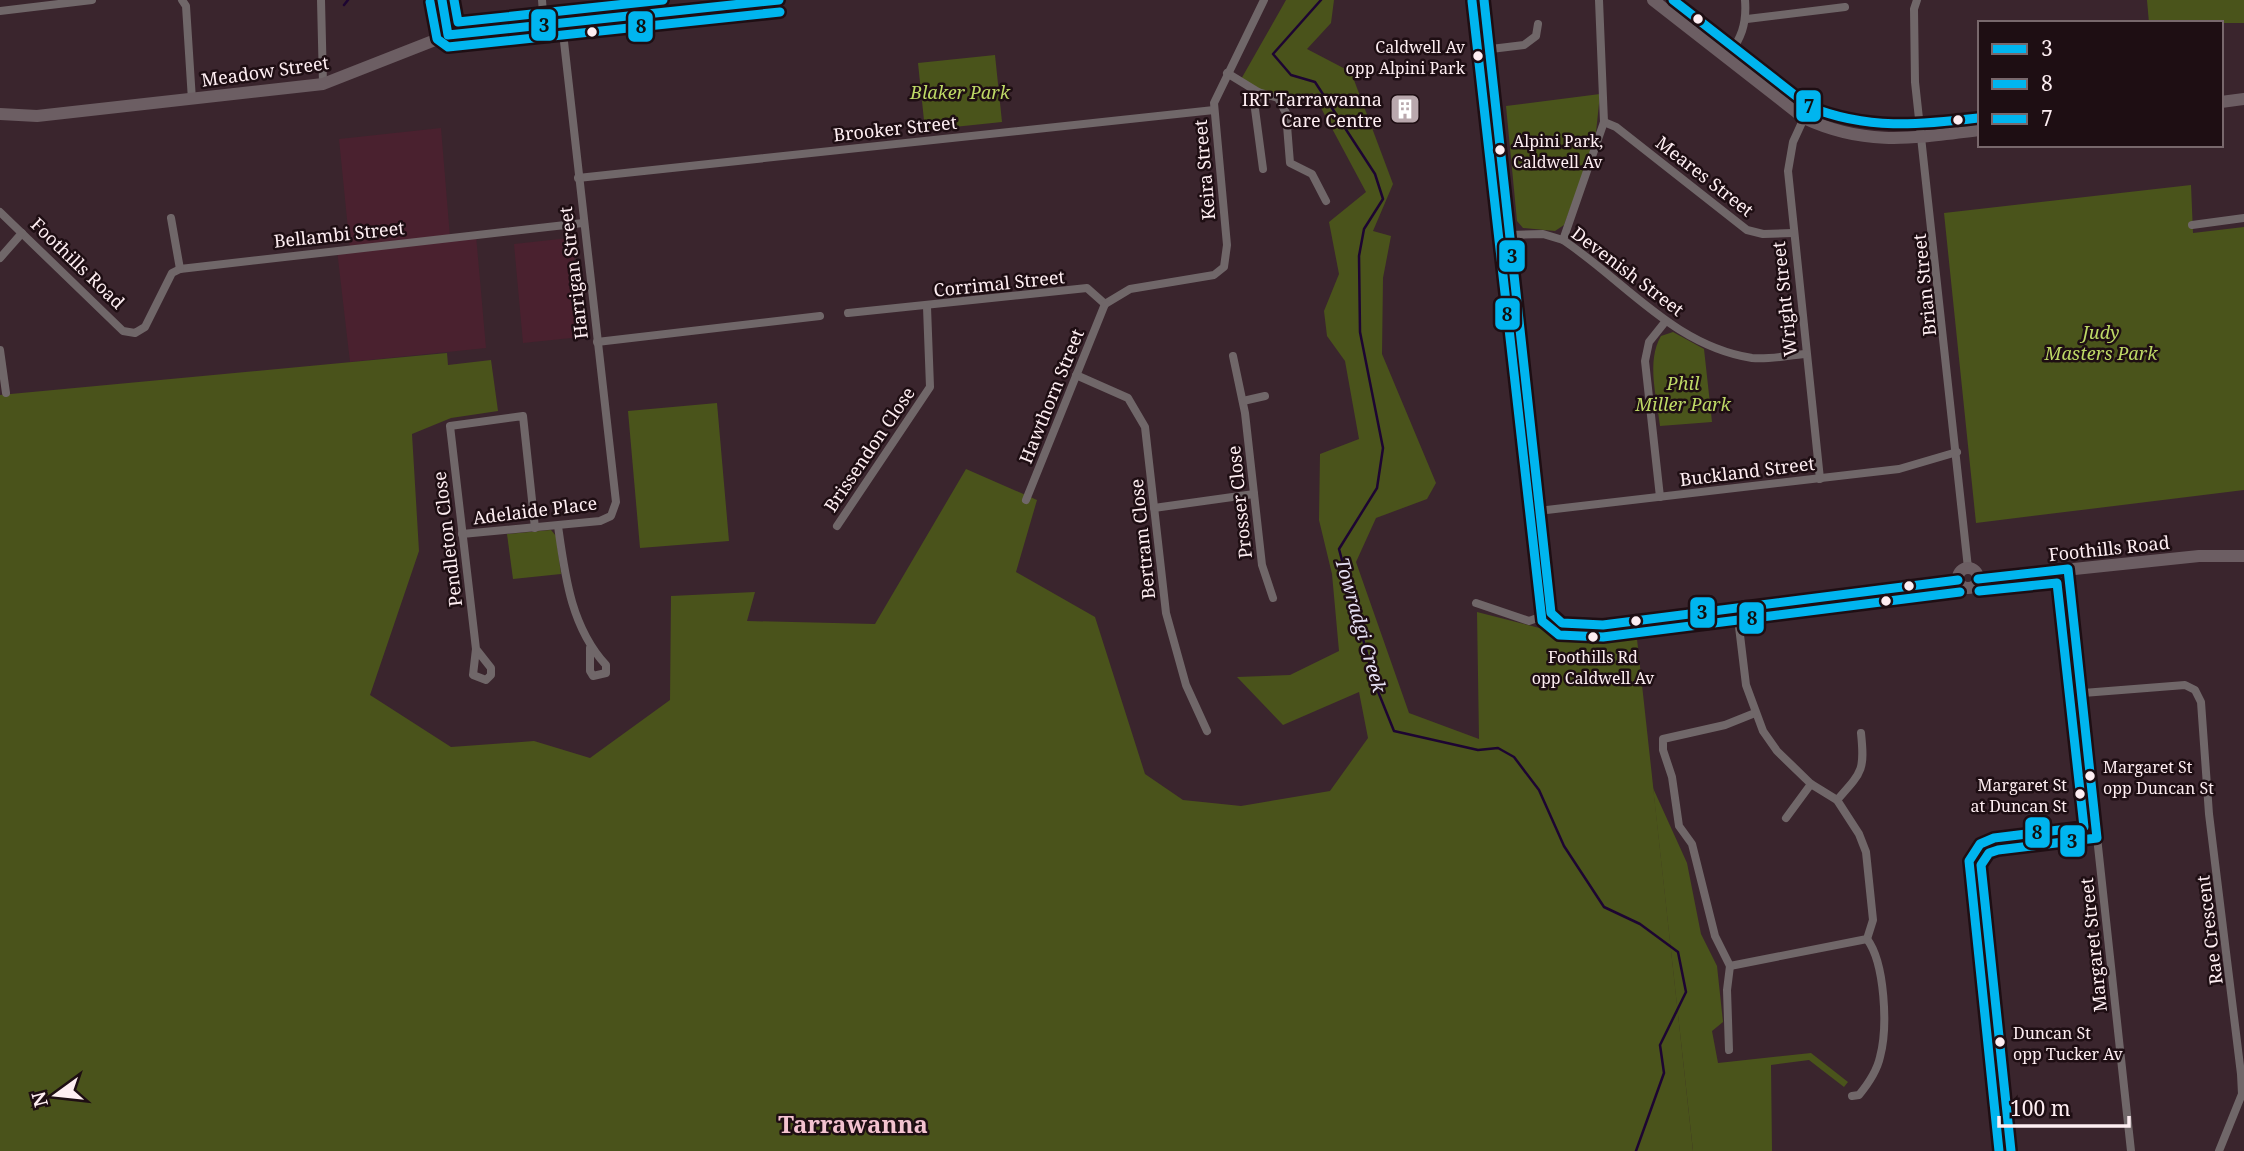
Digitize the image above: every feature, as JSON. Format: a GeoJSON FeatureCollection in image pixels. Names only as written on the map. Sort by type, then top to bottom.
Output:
{"type":"FeatureCollection","features":[{"type":"Feature","properties":{"kind":"main road"},"geometry":{"type":"LineString","coordinates":[[442,0],[448,35]]}},
{"type":"Feature","properties":{"kind":"main road","name":"Meadow Street"},"geometry":{"type":"LineString","coordinates":[[0,114],[37,116],[323,83],[448,35],[779,0]]}},
{"type":"Feature","properties":{"kind":"main road"},"geometry":{"type":"LineString","coordinates":[[1484,0],[1551,613],[1562,623],[1603,625],[1958,580],[1968,588],[1975,585],[1978,579],[1975,570],[1968,568],[1961,570],[1958,580]]}},
{"type":"Feature","properties":{"kind":"main road"},"geometry":{"type":"LineString","coordinates":[[1653,0],[1804,118],[1825,128],[1862,138],[1978,130]]}},
{"type":"Feature","properties":{"kind":"main road"},"geometry":{"type":"LineString","coordinates":[[2223,102],[2244,99]]}},
{"type":"Feature","properties":{"kind":"main road","name":"Foothills Road"},"geometry":{"type":"LineString","coordinates":[[1978,579],[2199,556],[2244,556]]}},
{"type":"Feature","properties":{"kind":"street"},"geometry":{"type":"LineString","coordinates":[[0,11],[92,0]]}},
{"type":"Feature","properties":{"kind":"street"},"geometry":{"type":"LineString","coordinates":[[183,0],[192,100]]}},
{"type":"Feature","properties":{"kind":"street"},"geometry":{"type":"LineString","coordinates":[[321,0],[323,83]]}},
{"type":"Feature","properties":{"kind":"street"},"geometry":{"type":"LineString","coordinates":[[542,0],[544,26]]}},
{"type":"Feature","properties":{"kind":"street","name":"Keira Street"},"geometry":{"type":"LineString","coordinates":[[1105,304],[1130,289],[1207,278],[1224,267],[1227,246],[1214,110],[1216,96],[1264,0]]}},
{"type":"Feature","properties":{"kind":"street"},"geometry":{"type":"LineString","coordinates":[[1563,240],[1604,122],[1599,0]]}},
{"type":"Feature","properties":{"kind":"street"},"geometry":{"type":"LineString","coordinates":[[1727,59],[1743,35],[1745,0]]}},
{"type":"Feature","properties":{"kind":"street","name":"Brian Street"},"geometry":{"type":"LineString","coordinates":[[1917,0],[1914,9],[1914,61],[1968,568]]}},
{"type":"Feature","properties":{"kind":"street"},"geometry":{"type":"LineString","coordinates":[[1746,19],[1845,7]]}},
{"type":"Feature","properties":{"kind":"street","name":"Harrigan Street"},"geometry":{"type":"LineString","coordinates":[[562,24],[616,502],[611,516]]}},
{"type":"Feature","properties":{"kind":"street"},"geometry":{"type":"LineString","coordinates":[[1491,49],[1529,43],[1536,36],[1538,24]]}},
{"type":"Feature","properties":{"kind":"street"},"geometry":{"type":"LineString","coordinates":[[1227,73],[1258,92],[1278,98],[1286,113],[1290,163],[1312,174],[1326,201]]}},
{"type":"Feature","properties":{"kind":"street"},"geometry":{"type":"LineString","coordinates":[[1258,92],[1255,109],[1263,169]]}},
{"type":"Feature","properties":{"kind":"street","name":"Brooker Street"},"geometry":{"type":"LineString","coordinates":[[578,178],[1214,110]]}},
{"type":"Feature","properties":{"kind":"street","name":"Wright Street"},"geometry":{"type":"LineString","coordinates":[[1804,118],[1790,155],[1793,233],[1820,478]]}},
{"type":"Feature","properties":{"kind":"street","name":"Meares Street"},"geometry":{"type":"LineString","coordinates":[[1604,122],[1616,127],[1747,230],[1763,234],[1793,233]]}},
{"type":"Feature","properties":{"kind":"street","name":"Foothills Road"},"geometry":{"type":"LineString","coordinates":[[0,212],[123,331],[135,333],[145,327],[172,273],[180,269]]}},
{"type":"Feature","properties":{"kind":"street"},"geometry":{"type":"LineString","coordinates":[[171,218],[180,269]]}},
{"type":"Feature","properties":{"kind":"street"},"geometry":{"type":"LineString","coordinates":[[2192,225],[2244,218]]}},
{"type":"Feature","properties":{"kind":"street","name":"Bellambi Street"},"geometry":{"type":"LineString","coordinates":[[180,269],[583,223]]}},
{"type":"Feature","properties":{"kind":"street"},"geometry":{"type":"LineString","coordinates":[[0,258],[22,233]]}},
{"type":"Feature","properties":{"kind":"street","name":"Devenish Street"},"geometry":{"type":"LineString","coordinates":[[1510,235],[1543,234],[1563,240],[1665,322],[1706,345],[1754,358],[1806,354]]}},
{"type":"Feature","properties":{"kind":"street","name":"Corrimal Street"},"geometry":{"type":"LineString","coordinates":[[848,313],[927,307],[1087,288],[1105,304]]}},
{"type":"Feature","properties":{"kind":"street","name":"Hawthorn Street"},"geometry":{"type":"LineString","coordinates":[[1026,500],[1105,304]]}},
{"type":"Feature","properties":{"kind":"street","name":"Brissendon Close"},"geometry":{"type":"LineString","coordinates":[[837,526],[930,387],[927,307]]}},
{"type":"Feature","properties":{"kind":"street"},"geometry":{"type":"LineString","coordinates":[[597,342],[820,316]]}},
{"type":"Feature","properties":{"kind":"street"},"geometry":{"type":"LineString","coordinates":[[1660,497],[1646,361],[1650,342],[1665,322]]}},
{"type":"Feature","properties":{"kind":"street"},"geometry":{"type":"LineString","coordinates":[[0,349],[6,393]]}},
{"type":"Feature","properties":{"kind":"street","name":"Prosser Close"},"geometry":{"type":"LineString","coordinates":[[1233,356],[1243,401],[1262,565],[1273,598]]}},
{"type":"Feature","properties":{"kind":"street","name":"Bertram Close"},"geometry":{"type":"LineString","coordinates":[[1076,375],[1128,398],[1145,427],[1166,612],[1186,685],[1197,715],[1208,731]]}},
{"type":"Feature","properties":{"kind":"street"},"geometry":{"type":"LineString","coordinates":[[1243,401],[1265,397]]}},
{"type":"Feature","properties":{"kind":"street","name":"Pendleton Close"},"geometry":{"type":"LineString","coordinates":[[476,649],[450,426],[523,416],[536,528]]}},
{"type":"Feature","properties":{"kind":"street","name":"Buckland Street"},"geometry":{"type":"LineString","coordinates":[[1538,511],[1899,469],[1957,452]]}},
{"type":"Feature","properties":{"kind":"street"},"geometry":{"type":"LineString","coordinates":[[1154,508],[1254,494]]}},
{"type":"Feature","properties":{"kind":"street","name":"Adelaide Place"},"geometry":{"type":"LineString","coordinates":[[462,534],[600,521],[611,516]]}},
{"type":"Feature","properties":{"kind":"street"},"geometry":{"type":"LineString","coordinates":[[558,526],[565,579],[590,648]]}},
{"type":"Feature","properties":{"kind":"street","name":"Margaret Street"},"geometry":{"type":"LineString","coordinates":[[2068,569],[2131,1151]]}},
{"type":"Feature","properties":{"kind":"street"},"geometry":{"type":"LineString","coordinates":[[1476,603],[1529,621],[1551,613]]}},
{"type":"Feature","properties":{"kind":"street"},"geometry":{"type":"LineString","coordinates":[[1737,610],[1742,663],[1755,713],[1777,751],[1811,784],[1837,800],[1859,834],[1866,852],[1872,920],[1867,939]]}},
{"type":"Feature","properties":{"kind":"street","name":"Rae Crescent"},"geometry":{"type":"LineString","coordinates":[[2083,693],[2185,685],[2195,690],[2201,702],[2209,814],[2243,1074],[2242,1094],[2219,1151]]}},
{"type":"Feature","properties":{"kind":"street"},"geometry":{"type":"LineString","coordinates":[[1729,1050],[1727,990],[1730,966],[1714,936],[1692,844],[1679,826],[1663,739],[1725,725],[1755,713]]}},
{"type":"Feature","properties":{"kind":"street"},"geometry":{"type":"LineString","coordinates":[[1837,800],[1859,775],[1864,761],[1861,733]]}},
{"type":"Feature","properties":{"kind":"street"},"geometry":{"type":"LineString","coordinates":[[1786,818],[1811,784]]}},
{"type":"Feature","properties":{"kind":"street"},"geometry":{"type":"LineString","coordinates":[[2011,1151],[1982,865],[1989,853],[1997,850],[2097,838]]}},
{"type":"Feature","properties":{"kind":"street"},"geometry":{"type":"LineString","coordinates":[[1730,966],[1867,939]]}},
{"type":"Feature","properties":{"kind":"street"},"geometry":{"type":"LineString","coordinates":[[1852,1096],[1859,1095],[1869,1083],[1881,1057],[1884,1025],[1876,951],[1867,939]]}},
{"type":"Feature","properties":{"kind":"shaded area"},"geometry":{"type":"Polygon","coordinates":[[[441,128],[450,237],[476,235],[486,348],[350,362],[337,250],[350,249],[339,139],[441,128]]]}},
{"type":"Feature","properties":{"kind":"shaded area"},"geometry":{"type":"Polygon","coordinates":[[[569,238],[573,242],[581,337],[523,343],[514,244],[569,238]]]}},
{"type":"Feature","properties":{"kind":"green space"},"geometry":{"type":"Polygon","coordinates":[[[1286,0],[1334,0],[1331,23],[1307,49],[1351,72],[1393,184],[1373,231],[1391,236],[1383,278],[1382,354],[1436,483],[1427,499],[1376,518],[1356,562],[1409,713],[1479,739],[1477,612],[1551,631],[1636,630],[1693,1151],[0,1151],[0,395],[447,353],[448,365],[491,360],[498,411],[451,418],[412,434],[419,551],[370,695],[451,747],[534,741],[590,758],[670,700],[671,596],[755,592],[747,621],[875,624],[966,469],[1037,500],[1016,572],[1095,617],[1145,774],[1183,800],[1241,806],[1330,791],[1368,738],[1359,692],[1283,725],[1237,677],[1290,675],[1339,651],[1332,574],[1319,520],[1320,454],[1359,439],[1345,361],[1327,336],[1324,311],[1339,274],[1329,222],[1366,192],[1313,93],[1284,103],[1240,81],[1286,0]]]}},
{"type":"Feature","properties":{"kind":"green space"},"geometry":{"type":"Polygon","coordinates":[[[2147,0],[2244,0],[2244,23],[2149,21],[2147,0]]]}},
{"type":"Feature","properties":{"kind":"green space","name":"Blaker Park"},"geometry":{"type":"Polygon","coordinates":[[[995,55],[1002,122],[925,130],[918,63],[995,55]]]}},
{"type":"Feature","properties":{"kind":"green space"},"geometry":{"type":"Polygon","coordinates":[[[1600,94],[1595,142],[1564,225],[1555,231],[1523,228],[1517,221],[1506,106],[1600,94]]]}},
{"type":"Feature","properties":{"kind":"green space","name":"Judy Masters Park"},"geometry":{"type":"Polygon","coordinates":[[[2191,185],[2193,233],[2244,227],[2244,490],[1976,523],[1944,213],[2191,185]]]}},
{"type":"Feature","properties":{"kind":"green space","name":"Phil Miller Park"},"geometry":{"type":"Polygon","coordinates":[[[1673,332],[1704,349],[1712,422],[1660,426],[1654,357],[1661,336],[1673,332]]]}},
{"type":"Feature","properties":{"kind":"green space"},"geometry":{"type":"Polygon","coordinates":[[[717,403],[729,541],[640,548],[628,411],[717,403]]]}},
{"type":"Feature","properties":{"kind":"green space"},"geometry":{"type":"Polygon","coordinates":[[[551,530],[556,536],[561,574],[513,579],[507,534],[551,530]]]}},
{"type":"Feature","properties":{"kind":"green space"},"geometry":{"type":"Polygon","coordinates":[[[1653,788],[1687,863],[1701,934],[1717,966],[1723,1022],[1712,1031],[1718,1063],[1811,1053],[1848,1082],[1844,1087],[1809,1060],[1771,1065],[1772,1151],[1693,1151],[1653,788]]]}},
{"type":"Feature","properties":{"kind":"waterway"},"geometry":{"type":"LineString","coordinates":[[344,5],[348,0]]}},
{"type":"Feature","properties":{"kind":"waterway","name":"Towradgi Creek"},"geometry":{"type":"LineString","coordinates":[[1321,0],[1273,54],[1291,75],[1315,82],[1375,174],[1383,199],[1364,229],[1359,256],[1360,332],[1383,448],[1377,488],[1339,549],[1375,684],[1394,731],[1478,750],[1498,748],[1514,757],[1539,790],[1564,846],[1604,907],[1640,924],[1678,952],[1686,992],[1660,1045],[1664,1073],[1636,1151]]}},
{"type":"Feature","properties":{"kind":"transit line","name":"3"},"geometry":{"type":"LineString","coordinates":[[442,0],[448,35],[779,0]]}},
{"type":"Feature","properties":{"kind":"transit line","name":"7"},"geometry":{"type":"LineString","coordinates":[[454,0],[458,22],[663,0]]}},
{"type":"Feature","properties":{"kind":"transit line","name":"3"},"geometry":{"type":"LineString","coordinates":[[1484,0],[1551,613],[1562,623],[1603,625],[1958,580]]}},
{"type":"Feature","properties":{"kind":"transit line","name":"7"},"geometry":{"type":"LineString","coordinates":[[1673,0],[1810,107],[1852,119],[1893,124],[1978,118]]}},
{"type":"Feature","properties":{"kind":"transit line","name":"8"},"geometry":{"type":"LineString","coordinates":[[1472,1],[1542,621],[1559,635],[1603,637],[1960,592]]}},
{"type":"Feature","properties":{"kind":"transit line","name":"8"},"geometry":{"type":"LineString","coordinates":[[430,2],[437,39],[448,47],[780,12]]}},
{"type":"Feature","properties":{"kind":"transit line","name":"3"},"geometry":{"type":"LineString","coordinates":[[1978,579],[2068,569],[2097,838],[1998,850],[1989,853],[1981,865],[2011,1151]]}},
{"type":"Feature","properties":{"kind":"transit line","name":"8"},"geometry":{"type":"LineString","coordinates":[[1979,591],[2057,583],[2084,827],[1994,838],[1980,844],[1969,861],[1999,1151]]}},
{"type":"Feature","properties":{"kind":"place","name":"Caldwell Av opp Alpini Park"},"geometry":{"type":"Point","coordinates":[1478,56]}},
{"type":"Feature","properties":{"kind":"place","name":"IRT Tarrawanna Care Centre"},"geometry":{"type":"Point","coordinates":[1405,109]}},
{"type":"Feature","properties":{"kind":"place","name":"Alpini Park, Caldwell Av"},"geometry":{"type":"Point","coordinates":[1500,150]}},
{"type":"Feature","properties":{"kind":"place","name":"Foothills Rd opp Caldwell Av"},"geometry":{"type":"Point","coordinates":[1593,637]}},
{"type":"Feature","properties":{"kind":"place","name":"Margaret St opp Duncan St"},"geometry":{"type":"Point","coordinates":[2090,776]}},
{"type":"Feature","properties":{"kind":"place","name":"Margaret St at Duncan St"},"geometry":{"type":"Point","coordinates":[2080,794]}},
{"type":"Feature","properties":{"kind":"place","name":"Duncan St opp Tucker Av"},"geometry":{"type":"Point","coordinates":[2000,1042]}},
{"type":"Feature","properties":{"kind":"district","name":"Tarrawanna"},"geometry":{"type":"Point","coordinates":[853,1123]}}]}
